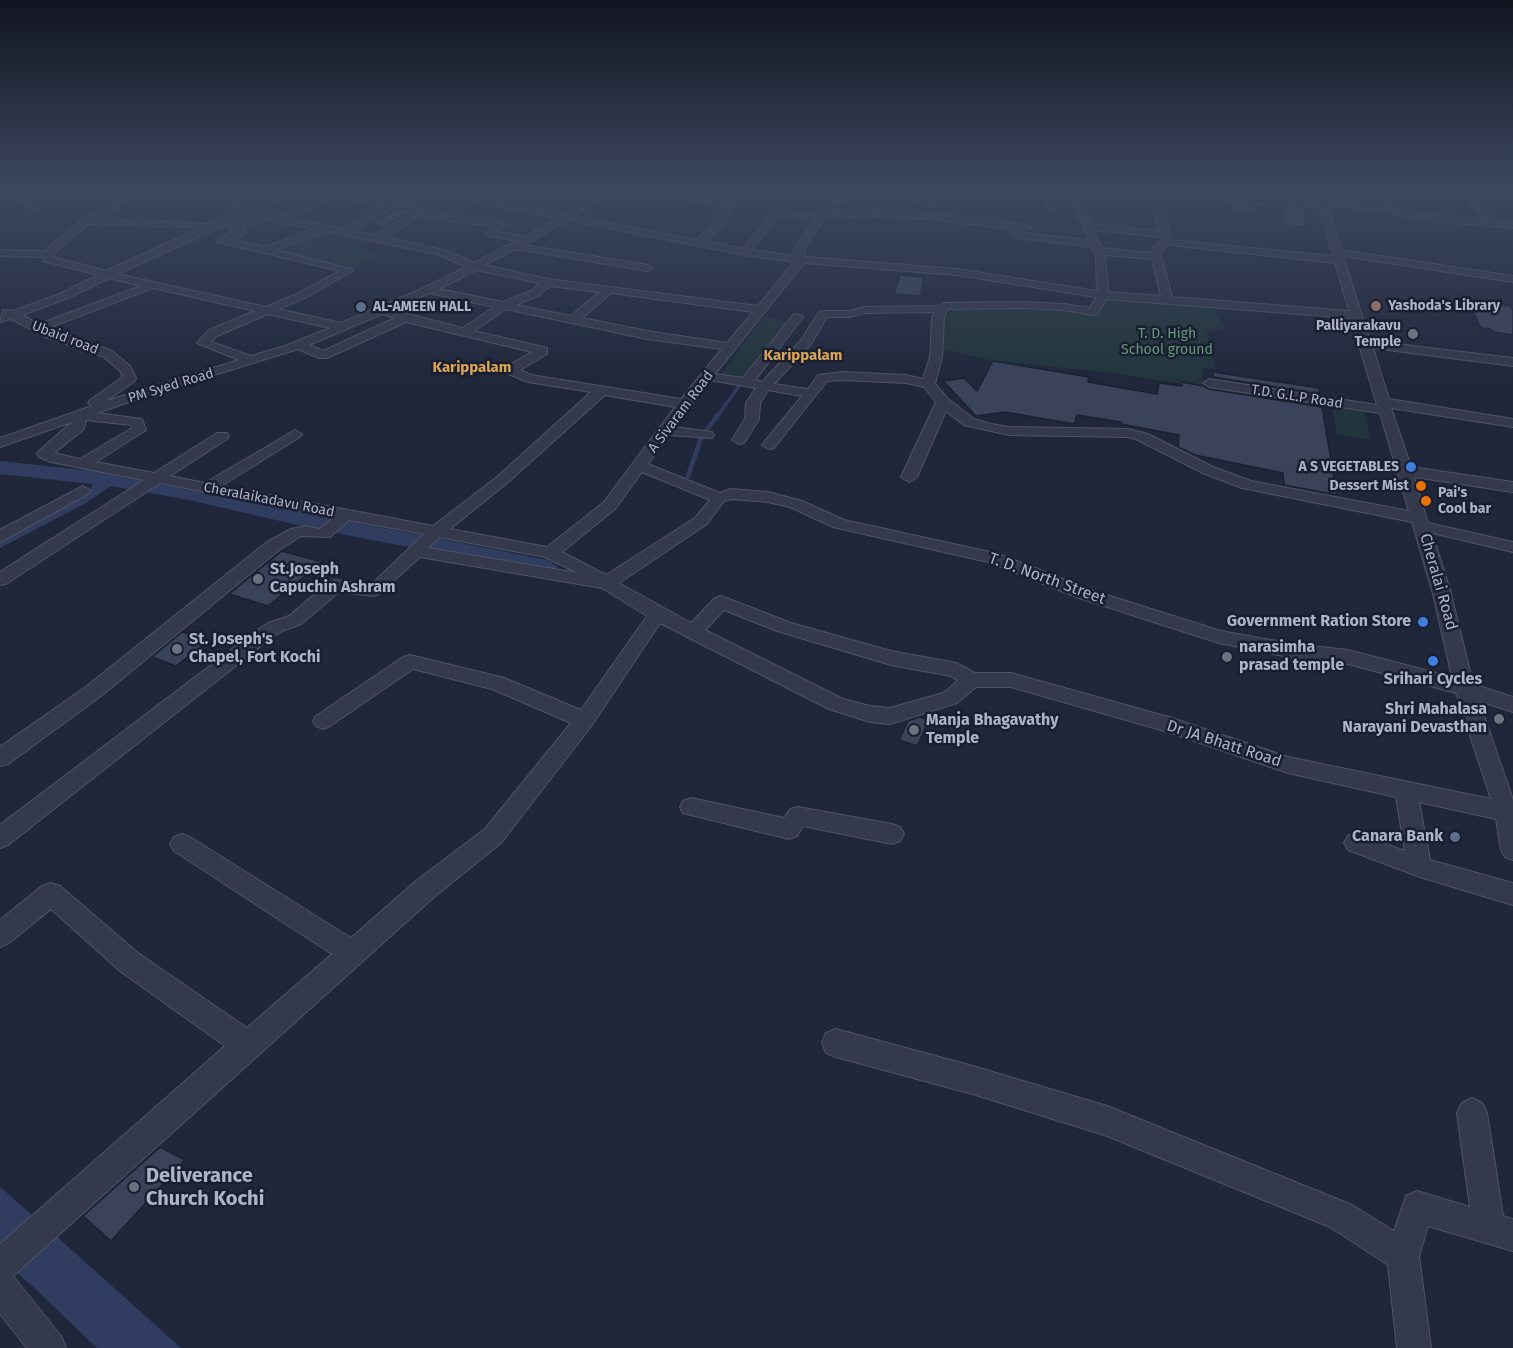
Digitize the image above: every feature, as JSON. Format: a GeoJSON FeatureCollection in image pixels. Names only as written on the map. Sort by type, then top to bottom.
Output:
{"type":"FeatureCollection","features":[{"type":"Feature","properties":{"kind":"street"},"geometry":{"type":"LineString","coordinates":[[0,254],[41,254],[48,259],[108,275],[342,327]]}},
{"type":"Feature","properties":{"kind":"street"},"geometry":{"type":"LineString","coordinates":[[13,265],[41,254]]}},
{"type":"Feature","properties":{"kind":"street"},"geometry":{"type":"LineString","coordinates":[[0,320],[64,296],[151,254]]}},
{"type":"Feature","properties":{"kind":"street"},"geometry":{"type":"LineString","coordinates":[[146,256],[171,254]]}},
{"type":"Feature","properties":{"kind":"street"},"geometry":{"type":"LineString","coordinates":[[253,361],[203,343],[213,333],[268,311],[349,270],[281,254]]}},
{"type":"Feature","properties":{"kind":"street"},"geometry":{"type":"LineString","coordinates":[[445,254],[472,266],[548,282],[786,317],[817,312],[823,315],[849,314],[865,310],[942,309]]}},
{"type":"Feature","properties":{"kind":"street","name":"PM Syed Road"},"geometry":{"type":"LineString","coordinates":[[0,443],[148,392],[253,361],[298,345],[428,290],[498,254]]}},
{"type":"Feature","properties":{"kind":"street"},"geometry":{"type":"LineString","coordinates":[[563,254],[648,268]]}},
{"type":"Feature","properties":{"kind":"street"},"geometry":{"type":"LineString","coordinates":[[758,254],[801,260],[957,272],[1103,295],[1358,315]]}},
{"type":"Feature","properties":{"kind":"street","name":"A Sivaram Road"},"geometry":{"type":"LineString","coordinates":[[550,553],[609,506],[684,404],[801,260],[800,254]]}},
{"type":"Feature","properties":{"kind":"street"},"geometry":{"type":"LineString","coordinates":[[928,384],[936,357],[938,317],[944,306],[1021,305],[1064,307],[1093,312],[1103,295],[1100,254]]}},
{"type":"Feature","properties":{"kind":"street"},"geometry":{"type":"LineString","coordinates":[[1142,254],[1156,256],[1167,299]]}},
{"type":"Feature","properties":{"kind":"street"},"geometry":{"type":"LineString","coordinates":[[1317,254],[1513,279]]}},
{"type":"Feature","properties":{"kind":"street","name":"Cheralai Road"},"geometry":{"type":"LineString","coordinates":[[1337,256],[1358,315],[1383,406],[1441,590],[1465,690],[1506,812],[1513,847]]}},
{"type":"Feature","properties":{"kind":"street"},"geometry":{"type":"LineString","coordinates":[[88,269],[105,261]]}},
{"type":"Feature","properties":{"kind":"street"},"geometry":{"type":"LineString","coordinates":[[465,332],[503,306],[535,293],[548,282]]}},
{"type":"Feature","properties":{"kind":"street"},"geometry":{"type":"LineString","coordinates":[[39,328],[152,285]]}},
{"type":"Feature","properties":{"kind":"street"},"geometry":{"type":"LineString","coordinates":[[428,290],[572,321],[731,347]]}},
{"type":"Feature","properties":{"kind":"street"},"geometry":{"type":"LineString","coordinates":[[572,321],[607,291]]}},
{"type":"Feature","properties":{"kind":"street","name":"Ubaid road"},"geometry":{"type":"LineString","coordinates":[[0,309],[52,335],[108,354],[126,369],[130,378],[79,415]]}},
{"type":"Feature","properties":{"kind":"street"},"geometry":{"type":"LineString","coordinates":[[381,310],[405,318],[543,351],[510,370],[528,378],[684,404]]}},
{"type":"Feature","properties":{"kind":"street"},"geometry":{"type":"LineString","coordinates":[[739,440],[752,419],[753,403],[764,387],[807,341],[823,315]]}},
{"type":"Feature","properties":{"kind":"street"},"geometry":{"type":"LineString","coordinates":[[746,383],[786,317]]}},
{"type":"Feature","properties":{"kind":"street"},"geometry":{"type":"LineString","coordinates":[[298,345],[323,355],[405,318]]}},
{"type":"Feature","properties":{"kind":"street"},"geometry":{"type":"LineString","coordinates":[[1367,344],[1513,363]]}},
{"type":"Feature","properties":{"kind":"street"},"geometry":{"type":"LineString","coordinates":[[707,376],[811,394]]}},
{"type":"Feature","properties":{"kind":"street"},"geometry":{"type":"LineString","coordinates":[[769,445],[823,378],[843,376],[906,379],[928,384],[943,402],[969,422],[988,428],[1010,431],[1128,433],[1143,437],[1216,474],[1246,485],[1420,522],[1513,547]]}},
{"type":"Feature","properties":{"kind":"street","name":"T.D. G.L.P Road"},"geometry":{"type":"LineString","coordinates":[[1209,383],[1513,423]]}},
{"type":"Feature","properties":{"kind":"street"},"geometry":{"type":"LineString","coordinates":[[0,838],[275,627],[295,620],[335,586],[373,590],[433,533],[461,514],[502,480],[602,390]]}},
{"type":"Feature","properties":{"kind":"street"},"geometry":{"type":"LineString","coordinates":[[909,477],[943,402]]}},
{"type":"Feature","properties":{"kind":"street"},"geometry":{"type":"LineString","coordinates":[[0,436],[79,415],[137,422],[139,430],[82,464]]}},
{"type":"Feature","properties":{"kind":"street","name":"Cheralaikadavu Road"},"geometry":{"type":"LineString","coordinates":[[79,415],[79,426],[44,454],[51,458],[153,480],[207,488],[433,533],[550,553],[657,614],[836,704],[870,714],[890,716],[950,698],[971,680]]}},
{"type":"Feature","properties":{"kind":"street"},"geometry":{"type":"LineString","coordinates":[[666,430],[703,435]]}},
{"type":"Feature","properties":{"kind":"street"},"geometry":{"type":"LineString","coordinates":[[207,488],[295,434]]}},
{"type":"Feature","properties":{"kind":"street"},"geometry":{"type":"LineString","coordinates":[[0,580],[222,436]]}},
{"type":"Feature","properties":{"kind":"street"},"geometry":{"type":"LineString","coordinates":[[416,551],[606,583],[700,520],[719,498],[640,466]]}},
{"type":"Feature","properties":{"kind":"street"},"geometry":{"type":"LineString","coordinates":[[1405,471],[1513,487]]}},
{"type":"Feature","properties":{"kind":"street"},"geometry":{"type":"LineString","coordinates":[[0,537],[83,491]]}},
{"type":"Feature","properties":{"kind":"street","name":"T. D. North Street"},"geometry":{"type":"LineString","coordinates":[[719,498],[730,494],[768,497],[796,504],[839,524],[993,558],[1085,594],[1219,637],[1293,651],[1348,657],[1433,678],[1513,705]]}},
{"type":"Feature","properties":{"kind":"street"},"geometry":{"type":"LineString","coordinates":[[0,758],[94,691],[273,546],[297,532],[324,534],[345,515]]}},
{"type":"Feature","properties":{"kind":"street"},"geometry":{"type":"LineString","coordinates":[[693,632],[721,602],[784,627],[891,658],[956,670],[971,680]]}},
{"type":"Feature","properties":{"kind":"street"},"geometry":{"type":"LineString","coordinates":[[49,1348],[3,1283],[66,1204],[425,889],[493,836],[585,720],[657,614]]}},
{"type":"Feature","properties":{"kind":"street"},"geometry":{"type":"LineString","coordinates":[[322,721],[410,662],[497,684],[585,720]]}},
{"type":"Feature","properties":{"kind":"street","name":"Dr JA Bhatt Road"},"geometry":{"type":"LineString","coordinates":[[971,680],[1011,680],[1027,683],[1172,726],[1269,759],[1406,792],[1506,812]]}},
{"type":"Feature","properties":{"kind":"street"},"geometry":{"type":"LineString","coordinates":[[1406,792],[1420,867]]}},
{"type":"Feature","properties":{"kind":"street"},"geometry":{"type":"LineString","coordinates":[[691,807],[789,829],[798,816],[892,834]]}},
{"type":"Feature","properties":{"kind":"street"},"geometry":{"type":"LineString","coordinates":[[1356,843],[1420,867],[1513,894]]}},
{"type":"Feature","properties":{"kind":"street"},"geometry":{"type":"LineString","coordinates":[[182,844],[352,953]]}},
{"type":"Feature","properties":{"kind":"street"},"geometry":{"type":"LineString","coordinates":[[0,935],[51,894],[129,962],[248,1045]]}},
{"type":"Feature","properties":{"kind":"street"},"geometry":{"type":"LineString","coordinates":[[836,1042],[976,1081],[1107,1122],[1341,1216],[1403,1256]]}},
{"type":"Feature","properties":{"kind":"street"},"geometry":{"type":"LineString","coordinates":[[1414,1348],[1403,1256],[1417,1207],[1501,1231],[1472,1113]]}},
{"type":"Feature","properties":{"kind":"green space"},"geometry":{"type":"Polygon","coordinates":[[[291,254],[382,254],[353,268],[291,254]]]}},
{"type":"Feature","properties":{"kind":"green space","name":"T. D. High School ground"},"geometry":{"type":"Polygon","coordinates":[[[1105,300],[1204,306],[1214,310],[1226,330],[1206,331],[1216,369],[1202,368],[1203,387],[1111,373],[990,360],[943,349],[940,337],[946,316],[956,308],[1038,308],[1095,314],[1105,300]]]}},
{"type":"Feature","properties":{"kind":"green space"},"geometry":{"type":"Polygon","coordinates":[[[764,317],[796,322],[758,381],[719,376],[764,317]]]}},
{"type":"Feature","properties":{"kind":"green space"},"geometry":{"type":"Polygon","coordinates":[[[1332,406],[1365,412],[1371,440],[1337,434],[1332,406]]]}},
{"type":"Feature","properties":{"kind":"water"},"geometry":{"type":"Polygon","coordinates":[[[0,461],[93,471],[548,560],[558,567],[545,572],[487,562],[111,486],[86,503],[0,548],[0,538],[91,488],[93,484],[0,474],[0,461]]]}},
{"type":"Feature","properties":{"kind":"water"},"geometry":{"type":"Polygon","coordinates":[[[0,1187],[181,1348],[97,1348],[28,1282],[0,1259],[0,1187]]]}},
{"type":"Feature","properties":{"kind":"building"},"geometry":{"type":"Polygon","coordinates":[[[900,275],[923,277],[921,296],[894,294],[900,275]]]}},
{"type":"Feature","properties":{"kind":"building"},"geometry":{"type":"Polygon","coordinates":[[[1468,301],[1510,306],[1513,311],[1513,335],[1481,328],[1468,301]]]}},
{"type":"Feature","properties":{"kind":"building"},"geometry":{"type":"Polygon","coordinates":[[[993,361],[1089,377],[1088,382],[1157,394],[1159,383],[1182,386],[1182,382],[1209,389],[1322,407],[1337,495],[1284,485],[1283,473],[1195,455],[1178,447],[1179,435],[1121,424],[1121,422],[1077,415],[1074,424],[1005,412],[976,416],[943,381],[964,378],[977,391],[993,361]]]}},
{"type":"Feature","properties":{"kind":"building"},"geometry":{"type":"Polygon","coordinates":[[[1213,372],[1319,388],[1320,394],[1213,377],[1213,372]]]}},
{"type":"Feature","properties":{"kind":"building","name":"St.Joseph Capuchin Ashram"},"geometry":{"type":"Polygon","coordinates":[[[282,551],[322,562],[268,606],[229,594],[282,551]]]}},
{"type":"Feature","properties":{"kind":"building","name":"St. Joseph's Chapel, Fort Kochi"},"geometry":{"type":"Polygon","coordinates":[[[182,632],[208,641],[176,666],[152,657],[182,632]]]}},
{"type":"Feature","properties":{"kind":"building","name":"Manja Bhagavathy Temple"},"geometry":{"type":"Polygon","coordinates":[[[919,717],[929,720],[917,746],[899,740],[908,721],[919,717]]]}},
{"type":"Feature","properties":{"kind":"building","name":"Deliverance Church Kochi"},"geometry":{"type":"Polygon","coordinates":[[[160,1147],[185,1160],[111,1241],[83,1216],[160,1147]]]}},
{"type":"Feature","properties":{"kind":"waterway"},"geometry":{"type":"LineString","coordinates":[[716,418],[739,386]]}},
{"type":"Feature","properties":{"kind":"waterway"},"geometry":{"type":"LineString","coordinates":[[688,476],[701,438],[717,416]]}},
{"type":"Feature","properties":{"kind":"place","name":"Yashoda's Library"},"geometry":{"type":"Point","coordinates":[1376,306]}},
{"type":"Feature","properties":{"kind":"place","name":"AL-AMEEN HALL"},"geometry":{"type":"Point","coordinates":[361,307]}},
{"type":"Feature","properties":{"kind":"place","name":"Palliyarakavu Temple"},"geometry":{"type":"Point","coordinates":[1413,334]}},
{"type":"Feature","properties":{"kind":"place","name":"A S VEGETABLES"},"geometry":{"type":"Point","coordinates":[1411,467]}},
{"type":"Feature","properties":{"kind":"place","name":"Dessert Mist"},"geometry":{"type":"Point","coordinates":[1421,486]}},
{"type":"Feature","properties":{"kind":"place","name":"Pai's Cool bar"},"geometry":{"type":"Point","coordinates":[1426,501]}},
{"type":"Feature","properties":{"kind":"place","name":"St.Joseph Capuchin Ashram"},"geometry":{"type":"Point","coordinates":[258,579]}},
{"type":"Feature","properties":{"kind":"place","name":"Government Ration Store"},"geometry":{"type":"Point","coordinates":[1423,622]}},
{"type":"Feature","properties":{"kind":"place","name":"St. Joseph's Chapel, Fort Kochi"},"geometry":{"type":"Point","coordinates":[177,649]}},
{"type":"Feature","properties":{"kind":"place","name":"narasimha prasad temple"},"geometry":{"type":"Point","coordinates":[1227,657]}},
{"type":"Feature","properties":{"kind":"place","name":"Srihari Cycles"},"geometry":{"type":"Point","coordinates":[1433,661]}},
{"type":"Feature","properties":{"kind":"place","name":"Shri Mahalasa Narayani Devasthan"},"geometry":{"type":"Point","coordinates":[1499,719]}},
{"type":"Feature","properties":{"kind":"place","name":"Manja Bhagavathy Temple"},"geometry":{"type":"Point","coordinates":[914,730]}},
{"type":"Feature","properties":{"kind":"place","name":"Canara Bank"},"geometry":{"type":"Point","coordinates":[1455,837]}},
{"type":"Feature","properties":{"kind":"place","name":"Deliverance Church Kochi"},"geometry":{"type":"Point","coordinates":[134,1187]}},
{"type":"Feature","properties":{"kind":"district","name":"Karippalam"},"geometry":{"type":"Point","coordinates":[803,356]}},
{"type":"Feature","properties":{"kind":"district","name":"Karippalam"},"geometry":{"type":"Point","coordinates":[472,368]}}]}
